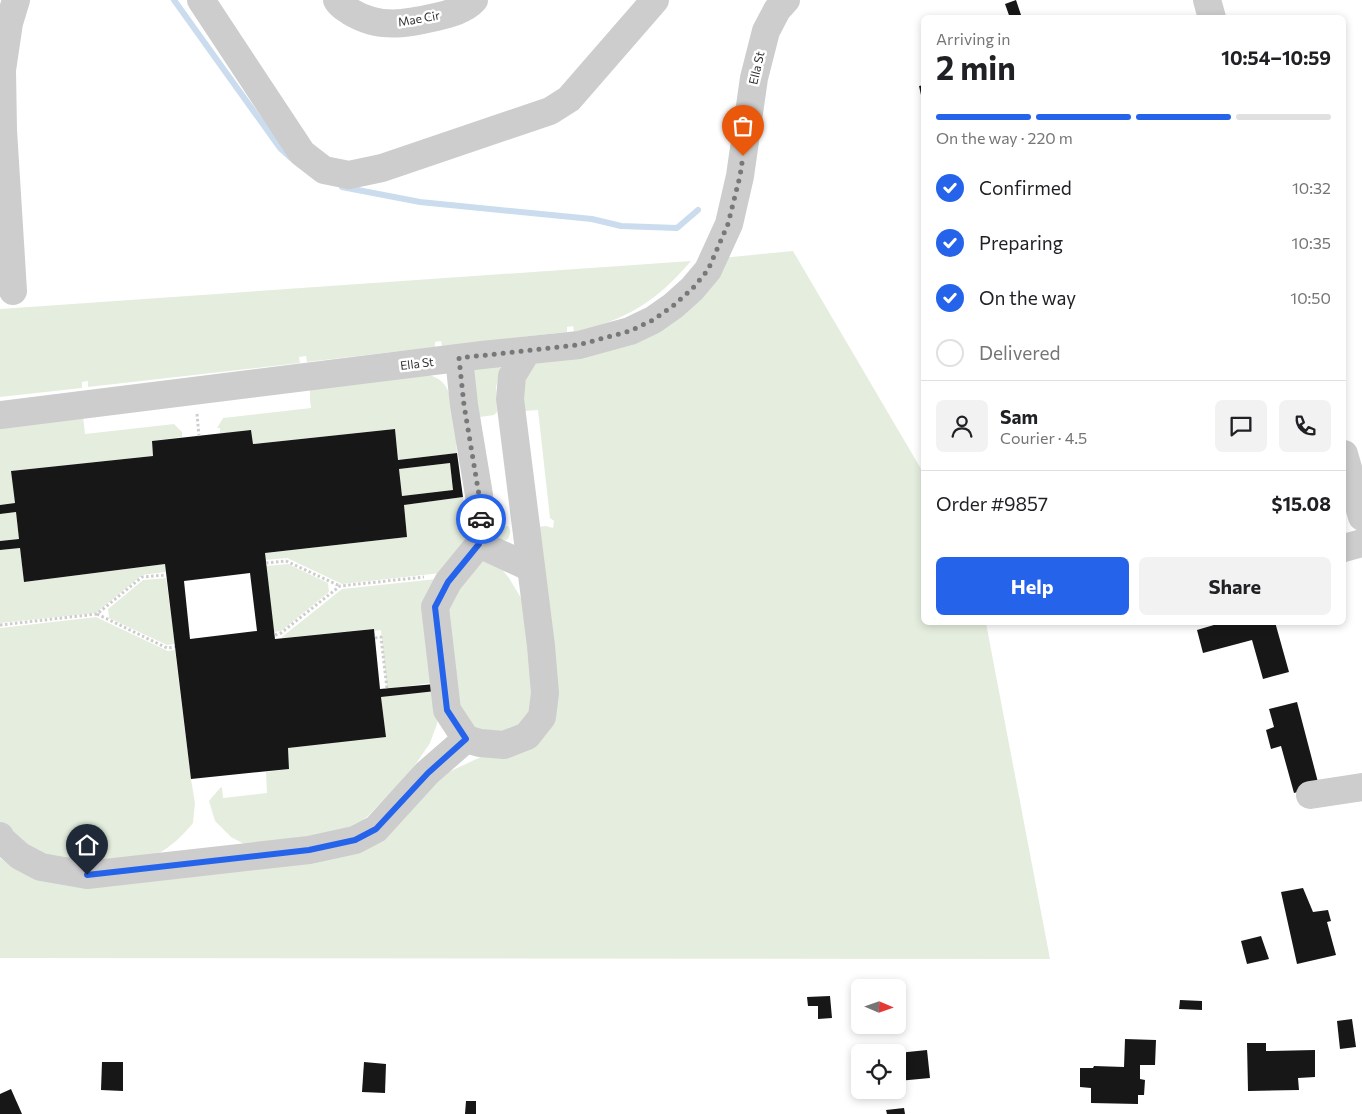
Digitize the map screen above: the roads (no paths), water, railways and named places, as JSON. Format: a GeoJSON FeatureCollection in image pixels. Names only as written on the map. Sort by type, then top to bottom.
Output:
{"type":"FeatureCollection","features":[{"type":"Feature","properties":{"kind":"street"},"geometry":{"type":"LineString","coordinates":[[13,291],[3,130],[2,70],[9,23],[16,0]]}},
{"type":"Feature","properties":{"kind":"street"},"geometry":{"type":"LineString","coordinates":[[201,0],[302,153],[324,170],[350,175],[382,168],[550,110],[569,99],[655,0]]}},
{"type":"Feature","properties":{"kind":"street","name":"Mae Cir"},"geometry":{"type":"LineString","coordinates":[[337,0],[340,6],[361,18],[385,24],[411,23],[448,14],[471,4],[474,0]]}},
{"type":"Feature","properties":{"kind":"street","name":"Ella St"},"geometry":{"type":"LineString","coordinates":[[0,415],[578,345],[630,331],[653,320],[692,289],[708,270],[728,224],[740,176],[754,78],[766,31],[777,10],[786,0]]}},
{"type":"Feature","properties":{"kind":"street"},"geometry":{"type":"LineString","coordinates":[[1207,0],[1211,15]]}},
{"type":"Feature","properties":{"kind":"street"},"geometry":{"type":"LineString","coordinates":[[459,358],[464,405],[479,495],[481,519],[479,544],[448,582],[435,607],[447,710],[466,739],[480,743],[504,745],[527,736],[542,717],[545,694],[541,646],[510,399],[512,376],[527,350]]}},
{"type":"Feature","properties":{"kind":"street"},"geometry":{"type":"LineString","coordinates":[[1346,461],[1362,517]]}},
{"type":"Feature","properties":{"kind":"street"},"geometry":{"type":"LineString","coordinates":[[1346,547],[1362,543]]}},
{"type":"Feature","properties":{"kind":"street"},"geometry":{"type":"LineString","coordinates":[[479,544],[531,568]]}},
{"type":"Feature","properties":{"kind":"street"},"geometry":{"type":"LineString","coordinates":[[0,836],[20,856],[41,867],[87,875],[309,850],[355,840],[376,829],[428,773],[466,739]]}},
{"type":"Feature","properties":{"kind":"street"},"geometry":{"type":"LineString","coordinates":[[1310,796],[1362,787]]}},
{"type":"Feature","properties":{"kind":"waterway"},"geometry":{"type":"LineString","coordinates":[[174,0],[280,148],[291,158]]}},
{"type":"Feature","properties":{"kind":"waterway"},"geometry":{"type":"LineString","coordinates":[[342,187],[420,202],[592,219],[621,226],[677,228],[698,210]]}}]}
